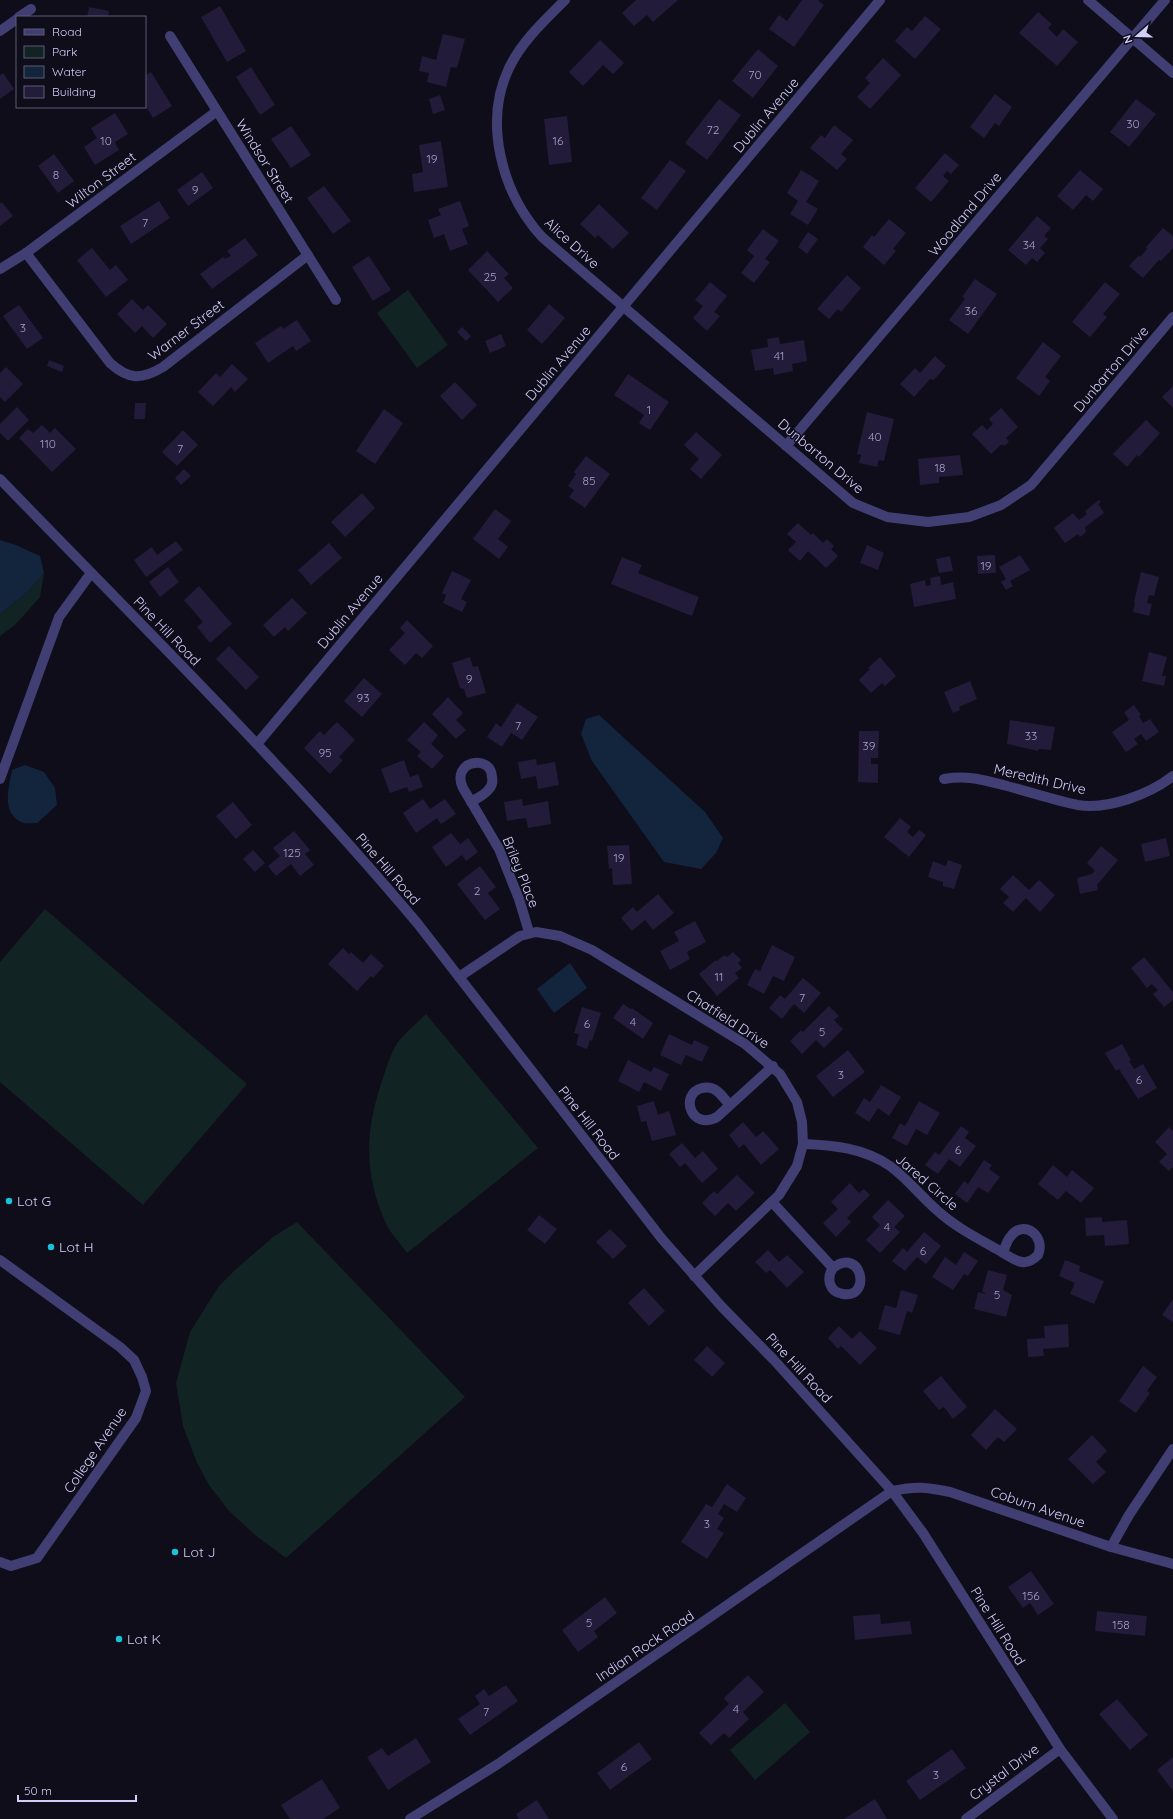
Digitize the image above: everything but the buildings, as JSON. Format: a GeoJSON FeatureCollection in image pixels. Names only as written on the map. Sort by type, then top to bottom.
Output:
{"type":"FeatureCollection","features":[{"type":"Feature","properties":{"kind":"street","name":"Alice Drive"},"geometry":{"type":"LineString","coordinates":[[565,0],[525,42],[504,80],[498,107],[497,135],[500,151],[511,191],[524,215],[533,227],[561,254],[623,306]]}},
{"type":"Feature","properties":{"kind":"street","name":"Dublin Avenue"},"geometry":{"type":"LineString","coordinates":[[257,744],[880,0]]}},
{"type":"Feature","properties":{"kind":"street"},"geometry":{"type":"LineString","coordinates":[[1088,0],[1173,73]]}},
{"type":"Feature","properties":{"kind":"street","name":"Woodland Drive"},"geometry":{"type":"LineString","coordinates":[[786,446],[1165,0]]}},
{"type":"Feature","properties":{"kind":"street"},"geometry":{"type":"LineString","coordinates":[[21,16],[31,9]]}},
{"type":"Feature","properties":{"kind":"street"},"geometry":{"type":"LineString","coordinates":[[0,31],[16,19]]}},
{"type":"Feature","properties":{"kind":"street","name":"Windsor Street"},"geometry":{"type":"LineString","coordinates":[[170,36],[336,300]]}},
{"type":"Feature","properties":{"kind":"street","name":"Wilton Street"},"geometry":{"type":"LineString","coordinates":[[0,269],[26,253],[217,111]]}},
{"type":"Feature","properties":{"kind":"street","name":"Warner Street"},"geometry":{"type":"LineString","coordinates":[[26,253],[110,363],[121,373],[133,377],[153,373],[163,367],[308,255]]}},
{"type":"Feature","properties":{"kind":"street","name":"Dunbarton Drive"},"geometry":{"type":"LineString","coordinates":[[623,306],[853,504],[887,517],[928,522],[969,517],[1001,505],[1031,485],[1173,317]]}},
{"type":"Feature","properties":{"kind":"street","name":"Pine Hill Road"},"geometry":{"type":"LineString","coordinates":[[1,481],[257,744],[377,876],[459,977],[596,1156],[662,1239],[694,1276],[774,1360],[892,1491],[923,1533],[1060,1749],[1113,1819]]}},
{"type":"Feature","properties":{"kind":"street"},"geometry":{"type":"LineString","coordinates":[[0,779],[59,617],[91,573]]}},
{"type":"Feature","properties":{"kind":"street","name":"Meredith Drive"},"geometry":{"type":"LineString","coordinates":[[944,779],[960,777],[978,778],[1079,805],[1093,805],[1126,800],[1149,791],[1173,776]]}},
{"type":"Feature","properties":{"kind":"street","name":"Briley Place"},"geometry":{"type":"LineString","coordinates":[[471,802],[499,849],[519,899],[529,932]]}},
{"type":"Feature","properties":{"kind":"street","name":"Chatfield Drive"},"geometry":{"type":"LineString","coordinates":[[459,977],[508,942],[529,932],[548,933],[560,936],[592,950],[745,1044],[773,1066],[786,1082],[797,1102],[804,1133],[801,1156],[791,1177],[779,1195],[694,1276]]}},
{"type":"Feature","properties":{"kind":"street"},"geometry":{"type":"LineString","coordinates":[[730,1105],[773,1066]]}},
{"type":"Feature","properties":{"kind":"street","name":"Jared Circle"},"geometry":{"type":"LineString","coordinates":[[803,1144],[840,1147],[858,1151],[874,1157],[890,1166],[940,1214],[970,1234],[1003,1253]]}},
{"type":"Feature","properties":{"kind":"street"},"geometry":{"type":"LineString","coordinates":[[772,1202],[833,1268]]}},
{"type":"Feature","properties":{"kind":"street","name":"College Avenue"},"geometry":{"type":"LineString","coordinates":[[0,1260],[125,1351],[134,1360],[142,1377],[146,1391],[136,1418],[37,1558],[11,1566],[0,1562]]}},
{"type":"Feature","properties":{"kind":"street"},"geometry":{"type":"LineString","coordinates":[[1111,1547],[1129,1515],[1173,1449]]}},
{"type":"Feature","properties":{"kind":"street","name":"Coburn Avenue"},"geometry":{"type":"LineString","coordinates":[[892,1491],[912,1487],[925,1487],[950,1492],[1111,1547],[1173,1564]]}},
{"type":"Feature","properties":{"kind":"street","name":"Indian Rock Road"},"geometry":{"type":"LineString","coordinates":[[410,1819],[498,1764],[892,1491]]}},
{"type":"Feature","properties":{"kind":"street","name":"Crystal Drive"},"geometry":{"type":"LineString","coordinates":[[966,1819],[1060,1749]]}},
{"type":"Feature","properties":{"kind":"green space"},"geometry":{"type":"Polygon","coordinates":[[[408,290],[448,345],[417,368],[377,313],[408,290]]]}},
{"type":"Feature","properties":{"kind":"green space"},"geometry":{"type":"Polygon","coordinates":[[[44,573],[40,597],[16,624],[0,636],[0,614],[29,591],[44,573]]]}},
{"type":"Feature","properties":{"kind":"green space"},"geometry":{"type":"Polygon","coordinates":[[[45,909],[247,1084],[143,1205],[0,1082],[0,962],[45,909]]]}},
{"type":"Feature","properties":{"kind":"green space"},"geometry":{"type":"Polygon","coordinates":[[[426,1014],[538,1148],[407,1253],[387,1226],[374,1191],[369,1157],[369,1140],[375,1105],[392,1052],[401,1038],[426,1014]]]}},
{"type":"Feature","properties":{"kind":"green space"},"geometry":{"type":"Polygon","coordinates":[[[297,1222],[465,1397],[286,1558],[255,1535],[229,1511],[209,1485],[197,1463],[183,1426],[176,1383],[190,1332],[219,1286],[273,1237],[297,1222]]]}},
{"type":"Feature","properties":{"kind":"green space"},"geometry":{"type":"Polygon","coordinates":[[[785,1703],[810,1732],[755,1780],[730,1750],[785,1703]]]}},
{"type":"Feature","properties":{"kind":"water"},"geometry":{"type":"Polygon","coordinates":[[[0,540],[16,545],[40,556],[44,573],[29,591],[0,614],[0,540]]]}},
{"type":"Feature","properties":{"kind":"water"},"geometry":{"type":"Polygon","coordinates":[[[599,715],[705,812],[723,838],[716,853],[701,869],[664,862],[592,761],[581,734],[586,719],[599,715]]]}},
{"type":"Feature","properties":{"kind":"water"},"geometry":{"type":"Polygon","coordinates":[[[25,765],[44,772],[55,788],[57,805],[37,823],[21,822],[15,818],[9,806],[8,791],[12,770],[25,765]]]}},
{"type":"Feature","properties":{"kind":"water"},"geometry":{"type":"Polygon","coordinates":[[[570,963],[587,988],[554,1013],[537,989],[570,963]]]}},
{"type":"Feature","properties":{"kind":"place","name":"Lot G"},"geometry":{"type":"Point","coordinates":[9,1201]}},
{"type":"Feature","properties":{"kind":"place","name":"Lot H"},"geometry":{"type":"Point","coordinates":[51,1247]}},
{"type":"Feature","properties":{"kind":"place","name":"Lot J"},"geometry":{"type":"Point","coordinates":[175,1552]}},
{"type":"Feature","properties":{"kind":"place","name":"Lot K"},"geometry":{"type":"Point","coordinates":[119,1639]}}]}
